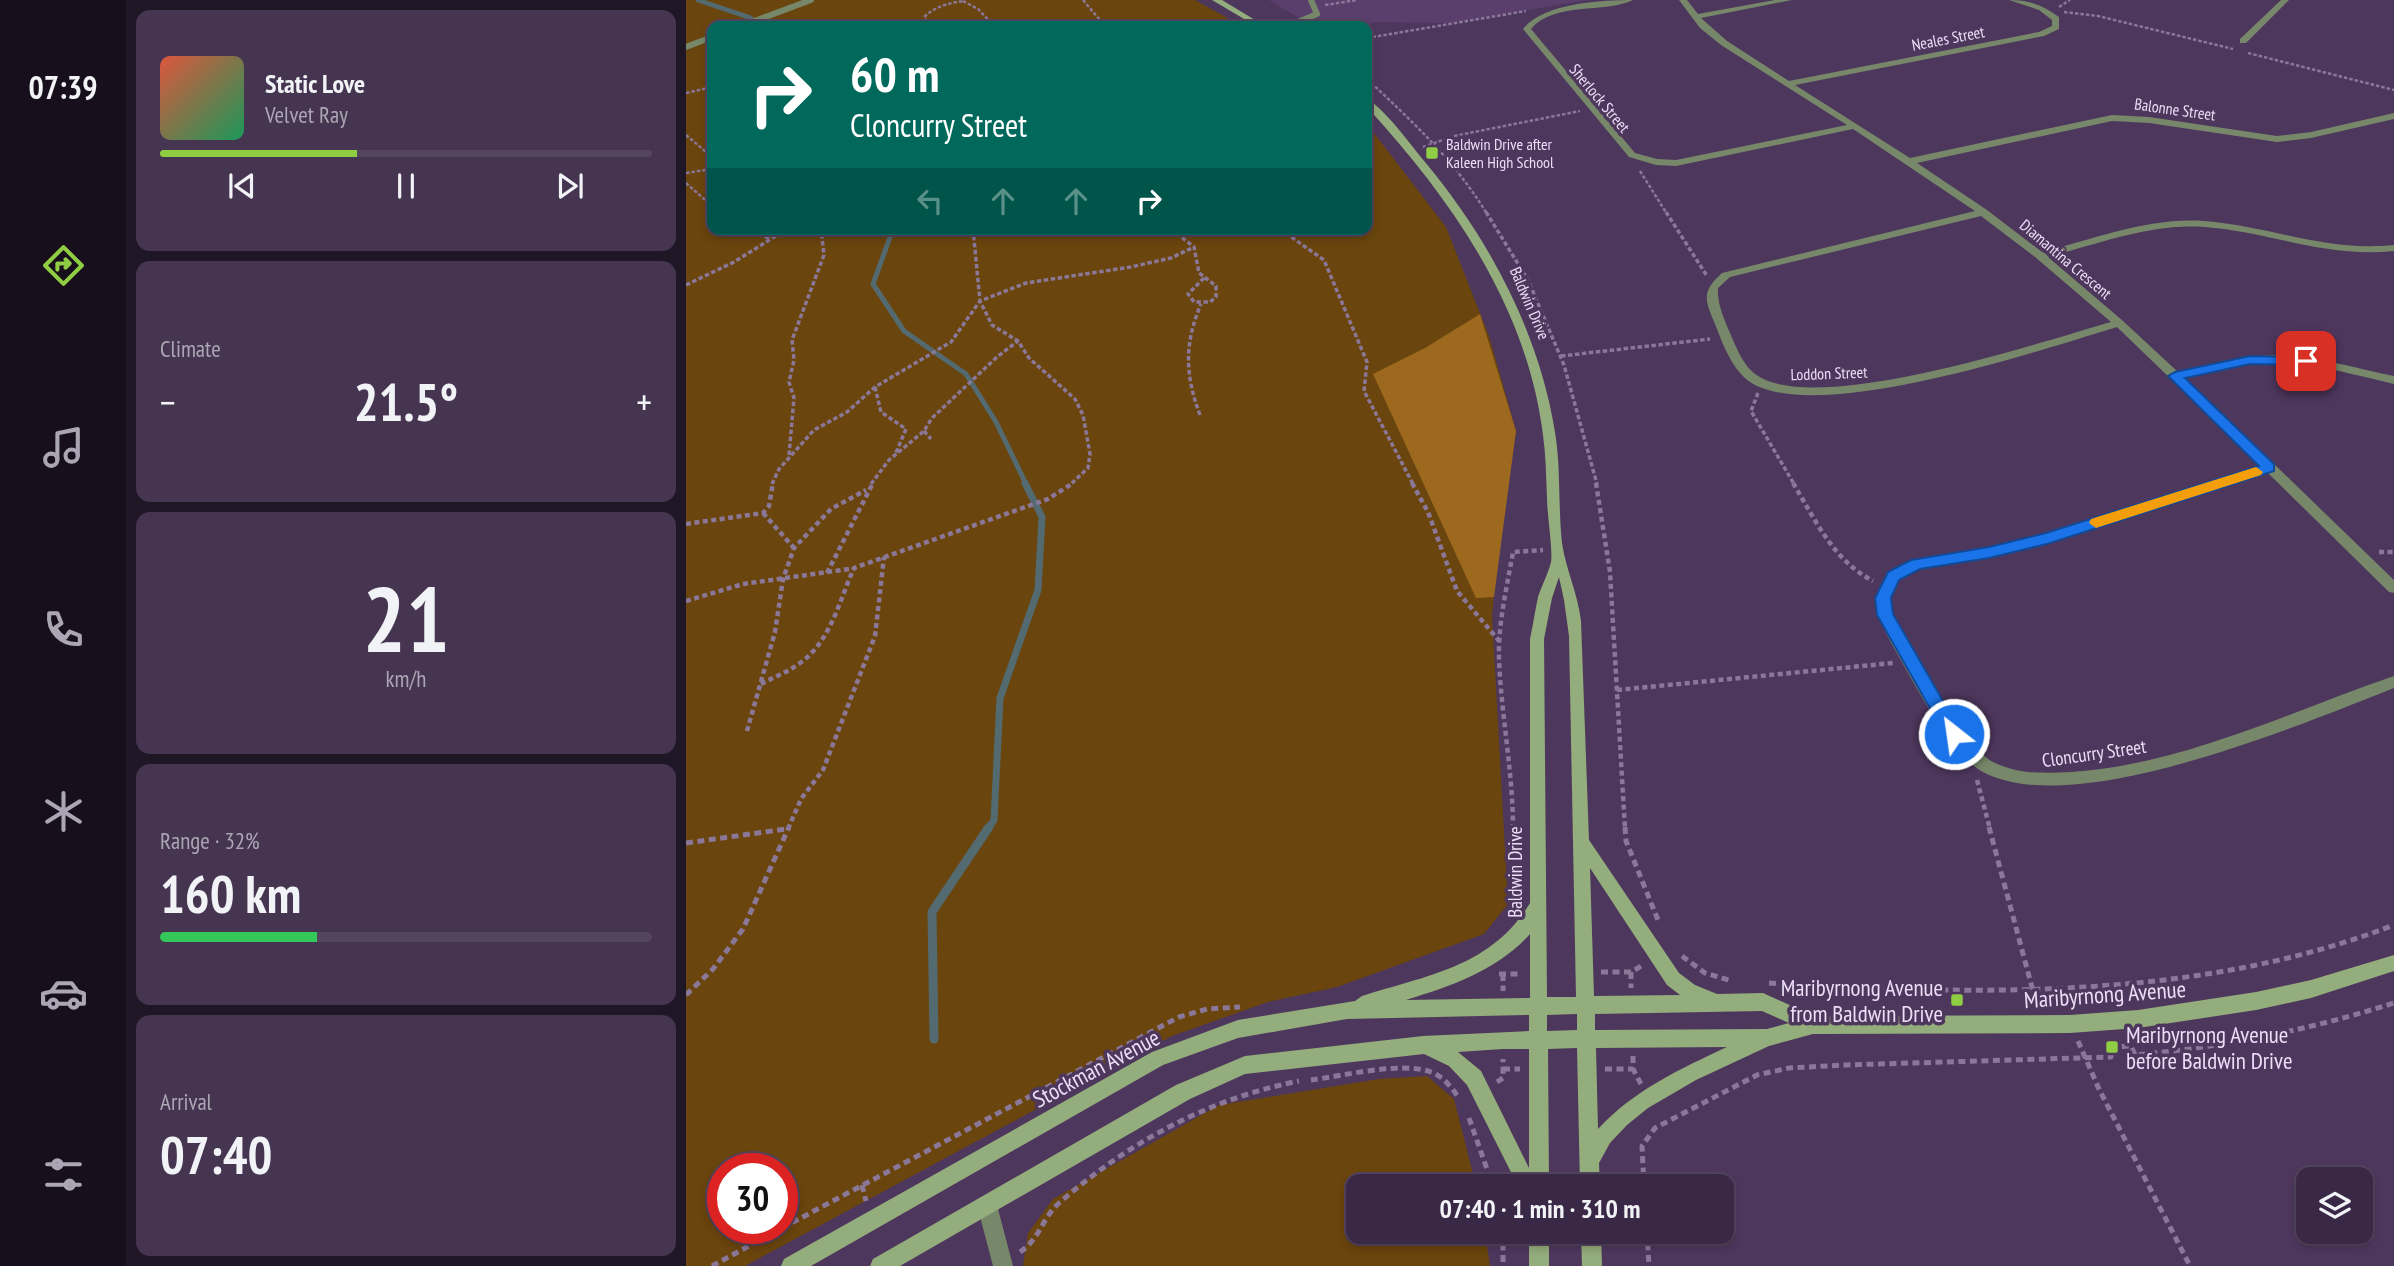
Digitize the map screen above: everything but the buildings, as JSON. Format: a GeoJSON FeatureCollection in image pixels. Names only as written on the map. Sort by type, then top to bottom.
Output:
{"type":"FeatureCollection","features":[{"type":"Feature","properties":{"kind":"main road"},"geometry":{"type":"LineString","coordinates":[[1216,0],[1252,21]]}},
{"type":"Feature","properties":{"kind":"main road","name":"Baldwin Drive"},"geometry":{"type":"LineString","coordinates":[[1372,107],[1412,150],[1483,249],[1522,333],[1541,393],[1549,432],[1558,554],[1574,616],[1583,844],[1590,1174]]}},
{"type":"Feature","properties":{"kind":"main road","name":"Baldwin Drive"},"geometry":{"type":"LineString","coordinates":[[1539,1174],[1537,639],[1558,554]]}},
{"type":"Feature","properties":{"kind":"main road"},"geometry":{"type":"LineString","coordinates":[[1583,844],[1673,979],[1700,997],[1739,1003]]}},
{"type":"Feature","properties":{"kind":"main road"},"geometry":{"type":"LineString","coordinates":[[1347,1010],[1486,962],[1517,937],[1538,903]]}},
{"type":"Feature","properties":{"kind":"main road","name":"Maribyrnong Avenue"},"geometry":{"type":"LineString","coordinates":[[1538,1040],[1767,1038],[1813,1025],[2070,1024],[2138,1019],[2256,1002],[2311,989],[2394,963]]}},
{"type":"Feature","properties":{"kind":"main road","name":"Maribyrnong Avenue"},"geometry":{"type":"LineString","coordinates":[[1539,1007],[1763,1002],[1813,1025]]}},
{"type":"Feature","properties":{"kind":"main road","name":"Stockman Avenue"},"geometry":{"type":"LineString","coordinates":[[791,1266],[1158,1058],[1238,1029],[1347,1010],[1539,1007]]}},
{"type":"Feature","properties":{"kind":"main road"},"geometry":{"type":"LineString","coordinates":[[1590,1161],[1605,1131],[1627,1110],[1767,1038]]}},
{"type":"Feature","properties":{"kind":"main road"},"geometry":{"type":"LineString","coordinates":[[880,1266],[1183,1093],[1245,1065],[1423,1045],[1538,1040]]}},
{"type":"Feature","properties":{"kind":"main road"},"geometry":{"type":"LineString","coordinates":[[1423,1045],[1455,1059],[1474,1078],[1522,1174]]}},
{"type":"Feature","properties":{"kind":"main road"},"geometry":{"type":"LineString","coordinates":[[1539,1244],[1539,1266]]}},
{"type":"Feature","properties":{"kind":"main road"},"geometry":{"type":"LineString","coordinates":[[1591,1244],[1592,1266]]}},
{"type":"Feature","properties":{"kind":"street","name":"Sherlock Street"},"geometry":{"type":"LineString","coordinates":[[1629,0],[1546,14],[1528,26],[1530,35],[1628,152],[1643,159]]}},
{"type":"Feature","properties":{"kind":"street","name":"Diamantina Crescent"},"geometry":{"type":"LineString","coordinates":[[1683,0],[1695,17],[1724,43],[1911,161],[1984,212],[2040,256],[2119,323],[2394,588]]}},
{"type":"Feature","properties":{"kind":"street"},"geometry":{"type":"LineString","coordinates":[[1695,17],[1788,0]]}},
{"type":"Feature","properties":{"kind":"street"},"geometry":{"type":"LineString","coordinates":[[2013,0],[2049,12]]}},
{"type":"Feature","properties":{"kind":"street"},"geometry":{"type":"LineString","coordinates":[[2243,41],[2285,0]]}},
{"type":"Feature","properties":{"kind":"street","name":"Neales Street"},"geometry":{"type":"LineString","coordinates":[[1788,84],[2046,33],[2057,24],[2049,12]]}},
{"type":"Feature","properties":{"kind":"street","name":"Balonne Street"},"geometry":{"type":"LineString","coordinates":[[1911,161],[2112,118],[2149,120],[2277,139],[2311,135],[2394,116]]}},
{"type":"Feature","properties":{"kind":"street"},"geometry":{"type":"LineString","coordinates":[[1643,159],[1662,163],[1683,162],[1856,126]]}},
{"type":"Feature","properties":{"kind":"street"},"geometry":{"type":"LineString","coordinates":[[1716,283],[1739,270],[1984,212]]}},
{"type":"Feature","properties":{"kind":"street"},"geometry":{"type":"LineString","coordinates":[[2040,256],[2152,228],[2189,224],[2217,226],[2336,248],[2394,248]]}},
{"type":"Feature","properties":{"kind":"street","name":"Loddon Street"},"geometry":{"type":"LineString","coordinates":[[1716,283],[1712,297],[1746,373],[1772,387],[1816,392],[1884,386],[2119,323]]}},
{"type":"Feature","properties":{"kind":"street"},"geometry":{"type":"LineString","coordinates":[[2175,376],[2250,360],[2277,359],[2306,361],[2394,380]]}},
{"type":"Feature","properties":{"kind":"street"},"geometry":{"type":"LineString","coordinates":[[1885,587],[1900,571],[1917,564],[2019,546],[2269,468]]}},
{"type":"Feature","properties":{"kind":"street"},"geometry":{"type":"LineString","coordinates":[[2378,573],[2394,568]]}},
{"type":"Feature","properties":{"kind":"street","name":"Cloncurry Street"},"geometry":{"type":"LineString","coordinates":[[1885,587],[1885,615],[1960,744],[1980,762],[2009,776],[2033,781],[2140,767],[2227,745],[2394,682]]}},
{"type":"Feature","properties":{"kind":"street"},"geometry":{"type":"LineString","coordinates":[[987,1205],[1003,1264]]}},
{"type":"Feature","properties":{"kind":"lane"},"geometry":{"type":"LineString","coordinates":[[754,21],[811,0]]}},
{"type":"Feature","properties":{"kind":"lane"},"geometry":{"type":"LineString","coordinates":[[1301,21],[1317,14],[1313,4]]}},
{"type":"Feature","properties":{"kind":"lane"},"geometry":{"type":"LineString","coordinates":[[686,47],[707,39]]}},
{"type":"Feature","properties":{"kind":"path"},"geometry":{"type":"LineString","coordinates":[[1083,0],[1101,21]]}},
{"type":"Feature","properties":{"kind":"path"},"geometry":{"type":"LineString","coordinates":[[1313,4],[1357,0]]}},
{"type":"Feature","properties":{"kind":"path"},"geometry":{"type":"LineString","coordinates":[[924,21],[925,15],[946,4],[963,1],[978,9],[989,21]]}},
{"type":"Feature","properties":{"kind":"path"},"geometry":{"type":"LineString","coordinates":[[1372,37],[1537,9]]}},
{"type":"Feature","properties":{"kind":"path"},"geometry":{"type":"LineString","coordinates":[[2049,12],[2098,16],[2236,50]]}},
{"type":"Feature","properties":{"kind":"path"},"geometry":{"type":"LineString","coordinates":[[2247,53],[2394,90]]}},
{"type":"Feature","properties":{"kind":"path"},"geometry":{"type":"LineString","coordinates":[[686,93],[707,88]]}},
{"type":"Feature","properties":{"kind":"path"},"geometry":{"type":"LineString","coordinates":[[1412,150],[1454,136],[1592,109]]}},
{"type":"Feature","properties":{"kind":"path"},"geometry":{"type":"LineString","coordinates":[[686,135],[707,154]]}},
{"type":"Feature","properties":{"kind":"path"},"geometry":{"type":"LineString","coordinates":[[1643,159],[1637,163],[1638,168],[1708,278],[1716,283]]}},
{"type":"Feature","properties":{"kind":"path"},"geometry":{"type":"LineString","coordinates":[[686,173],[707,170]]}},
{"type":"Feature","properties":{"kind":"path"},"geometry":{"type":"LineString","coordinates":[[686,183],[707,202]]}},
{"type":"Feature","properties":{"kind":"path"},"geometry":{"type":"LineString","coordinates":[[763,235],[771,240]]}},
{"type":"Feature","properties":{"kind":"path"},"geometry":{"type":"LineString","coordinates":[[686,285],[734,262],[778,235]]}},
{"type":"Feature","properties":{"kind":"path"},"geometry":{"type":"LineString","coordinates":[[789,456],[794,398],[789,382],[794,360],[792,340],[824,255],[820,235]]}},
{"type":"Feature","properties":{"kind":"path"},"geometry":{"type":"LineString","coordinates":[[686,601],[743,584],[827,573],[884,560],[1048,499],[1069,486],[1088,468],[1090,454],[1083,415],[1075,399],[1029,358],[1018,341],[992,326],[980,301],[974,235]]}},
{"type":"Feature","properties":{"kind":"path"},"geometry":{"type":"LineString","coordinates":[[1179,235],[1194,247],[1199,273],[1216,286],[1218,291],[1216,297],[1201,304],[1189,328],[1185,364],[1200,415]]}},
{"type":"Feature","properties":{"kind":"path"},"geometry":{"type":"LineString","coordinates":[[1289,235],[1324,260],[1367,362],[1364,391],[1428,512],[1457,591],[1500,642]]}},
{"type":"Feature","properties":{"kind":"path"},"geometry":{"type":"LineString","coordinates":[[686,524],[764,513],[769,506],[772,484],[789,456],[814,430],[847,412],[875,387],[951,342],[980,301],[1026,284],[1122,269],[1171,258],[1194,247]]}},
{"type":"Feature","properties":{"kind":"path"},"geometry":{"type":"LineString","coordinates":[[1201,304],[1194,302],[1188,294],[1204,278]]}},
{"type":"Feature","properties":{"kind":"path"},"geometry":{"type":"LineString","coordinates":[[1561,356],[1728,337]]}},
{"type":"Feature","properties":{"kind":"path"},"geometry":{"type":"LineString","coordinates":[[827,573],[868,489],[894,456],[925,431],[932,418],[997,356],[1018,341]]}},
{"type":"Feature","properties":{"kind":"path"},"geometry":{"type":"LineString","coordinates":[[875,387],[881,412],[906,429],[894,456]]}},
{"type":"Feature","properties":{"kind":"path"},"geometry":{"type":"LineString","coordinates":[[1772,387],[1758,393],[1751,411],[1834,551],[1852,570],[1885,587]]}},
{"type":"Feature","properties":{"kind":"path"},"geometry":{"type":"LineString","coordinates":[[925,431],[931,439]]}},
{"type":"Feature","properties":{"kind":"path"},"geometry":{"type":"LineString","coordinates":[[747,731],[775,632],[783,579],[794,548],[831,509],[868,489]]}},
{"type":"Feature","properties":{"kind":"path"},"geometry":{"type":"LineString","coordinates":[[764,513],[794,548]]}},
{"type":"Feature","properties":{"kind":"path"},"geometry":{"type":"LineString","coordinates":[[1511,911],[1514,900],[1513,792],[1500,642],[1513,552],[1558,554]]}},
{"type":"Feature","properties":{"kind":"path"},"geometry":{"type":"LineString","coordinates":[[686,995],[713,969],[743,929],[801,799],[823,770],[875,636],[884,560]]}},
{"type":"Feature","properties":{"kind":"path"},"geometry":{"type":"LineString","coordinates":[[761,684],[804,661],[813,652],[835,617],[854,568]]}},
{"type":"Feature","properties":{"kind":"path"},"geometry":{"type":"LineString","coordinates":[[1617,690],[1911,662]]}},
{"type":"Feature","properties":{"kind":"path"},"geometry":{"type":"LineString","coordinates":[[1980,762],[1976,784],[2033,990]]}},
{"type":"Feature","properties":{"kind":"path"},"geometry":{"type":"LineString","coordinates":[[686,843],[712,836],[786,830]]}},
{"type":"Feature","properties":{"kind":"path"},"geometry":{"type":"LineString","coordinates":[[1760,983],[1857,989],[2033,990],[2138,984],[2281,960],[2394,925]]}},
{"type":"Feature","properties":{"kind":"path"},"geometry":{"type":"LineString","coordinates":[[1675,948],[1697,971],[1719,980],[1747,982]]}},
{"type":"Feature","properties":{"kind":"path"},"geometry":{"type":"LineString","coordinates":[[1643,1174],[1642,1146],[1655,1128],[1757,1075],[1789,1068],[1834,1065],[2111,1057],[2112,1047],[2131,1046],[2134,1055],[2234,1044],[2328,1023],[2394,1003]]}},
{"type":"Feature","properties":{"kind":"path"},"geometry":{"type":"LineString","coordinates":[[798,1219],[1179,1017],[1207,1009],[1245,1007]]}},
{"type":"Feature","properties":{"kind":"path"},"geometry":{"type":"LineString","coordinates":[[2081,1046],[2190,1266]]}},
{"type":"Feature","properties":{"kind":"path"},"geometry":{"type":"LineString","coordinates":[[1003,1264],[1036,1243],[1054,1207],[1096,1173],[1181,1122],[1241,1094],[1298,1081],[1407,1070],[1430,1072],[1451,1086],[1465,1105],[1489,1174]]}},
{"type":"Feature","properties":{"kind":"path"},"geometry":{"type":"LineString","coordinates":[[712,1266],[753,1244]]}},
{"type":"Feature","properties":{"kind":"path"},"geometry":{"type":"LineString","coordinates":[[1503,1244],[1503,1266]]}},
{"type":"Feature","properties":{"kind":"path"},"geometry":{"type":"LineString","coordinates":[[1648,1244],[1649,1266]]}},
{"type":"Feature","properties":{"kind":"shaded area"},"geometry":{"type":"Polygon","coordinates":[[[686,0],[1195,0],[1233,21],[707,21],[707,235],[1372,235],[1372,131],[1446,227],[1489,336],[1516,431],[1492,615],[1508,904],[1484,934],[1337,987],[1268,1002],[1172,1036],[798,1237],[798,1153],[707,1153],[707,1244],[786,1244],[745,1266],[686,1266],[686,0]]]}},
{"type":"Feature","properties":{"kind":"shaded area"},"geometry":{"type":"Polygon","coordinates":[[[1269,0],[1587,0],[1450,23],[1304,21],[1269,0]]]}},
{"type":"Feature","properties":{"kind":"shaded area"},"geometry":{"type":"Polygon","coordinates":[[[1480,314],[1516,431],[1494,597],[1476,598],[1373,374],[1425,348],[1480,314]]]}},
{"type":"Feature","properties":{"kind":"shaded area"},"geometry":{"type":"Polygon","coordinates":[[[1427,1076],[1454,1099],[1473,1174],[1346,1174],[1346,1244],[1487,1244],[1490,1266],[1023,1266],[1028,1233],[1053,1199],[1219,1105],[1379,1079],[1427,1076]]]}},
{"type":"Feature","properties":{"kind":"waterway"},"geometry":{"type":"LineString","coordinates":[[698,0],[751,18]]}},
{"type":"Feature","properties":{"kind":"waterway"},"geometry":{"type":"LineString","coordinates":[[891,235],[873,284],[904,331],[966,374],[996,422],[1026,484]]}},
{"type":"Feature","properties":{"kind":"waterway"},"geometry":{"type":"LineString","coordinates":[[988,829],[994,820],[1000,698],[1038,590],[1042,517],[1025,483]]}},
{"type":"Feature","properties":{"kind":"waterway"},"geometry":{"type":"LineString","coordinates":[[934,1039],[932,912],[989,827]]}},
{"type":"Feature","properties":{"kind":"slow traffic"},"geometry":{"type":"LineString","coordinates":[[2096,523],[2256,472]]}},
{"type":"Feature","properties":{"kind":"place","name":"Baldwin Drive after Kaleen High School"},"geometry":{"type":"Point","coordinates":[1432,153]}},
{"type":"Feature","properties":{"kind":"place","name":"Maribyrnong Avenue from Baldwin Drive"},"geometry":{"type":"Point","coordinates":[1957,1000]}},
{"type":"Feature","properties":{"kind":"place","name":"Maribyrnong Avenue before Baldwin Drive"},"geometry":{"type":"Point","coordinates":[2112,1047]}},
{"type":"Feature","properties":{"kind":"route"},"geometry":{"type":"LineString","coordinates":[[1954,734],[1885,615],[1885,587],[1893,576],[1917,564],[1989,553],[2047,538],[2269,468],[2175,376],[2250,360],[2306,361]]}}]}
